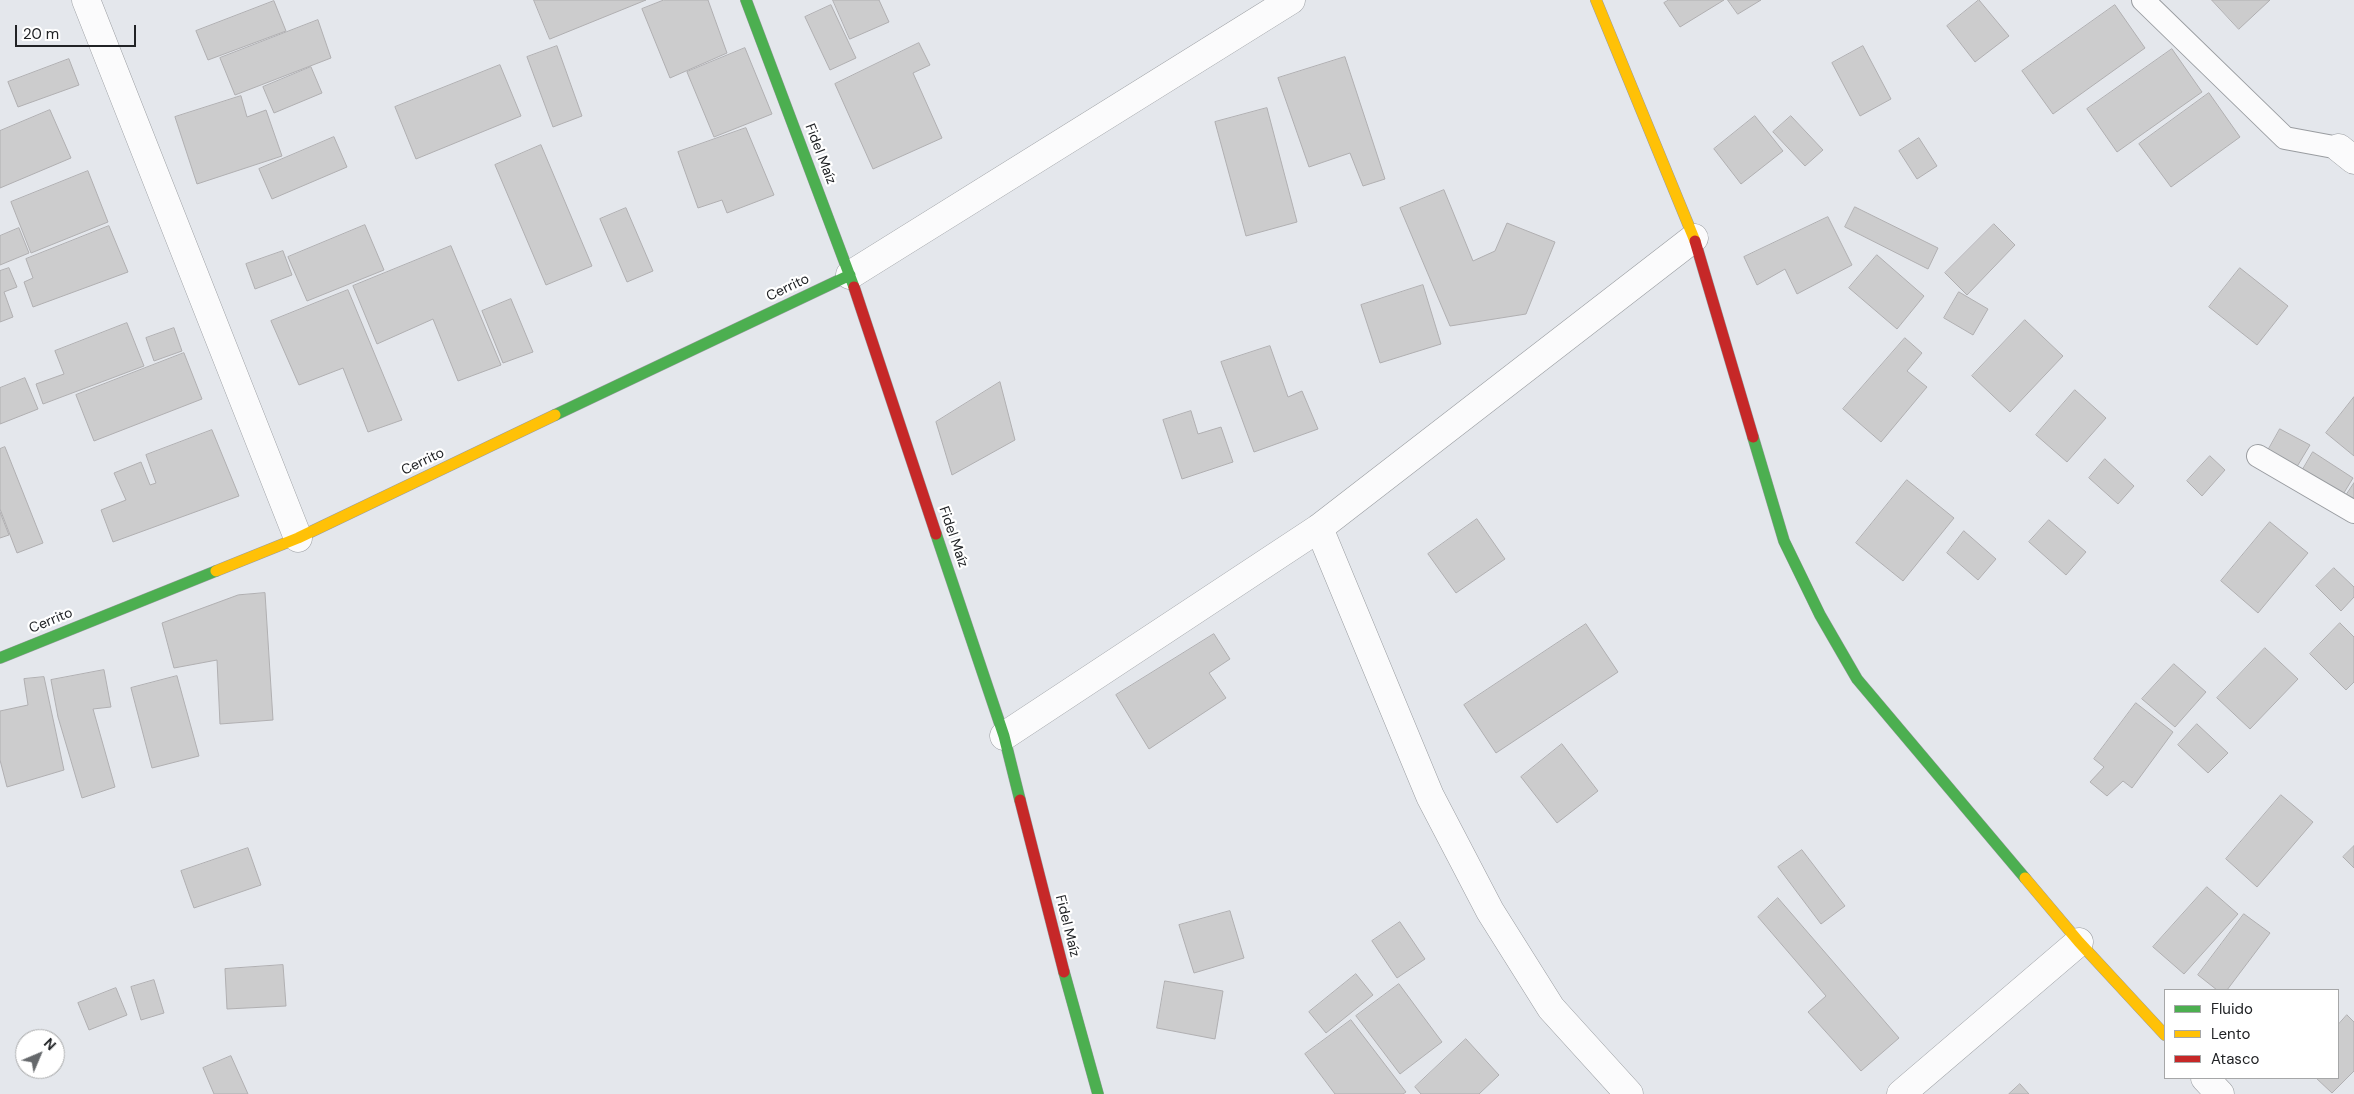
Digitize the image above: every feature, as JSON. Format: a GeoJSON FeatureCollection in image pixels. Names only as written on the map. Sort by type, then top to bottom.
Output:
{"type":"FeatureCollection","features":[{"type":"Feature","properties":{"kind":"street"},"geometry":{"type":"LineString","coordinates":[[86,0],[298,538]]}},
{"type":"Feature","properties":{"kind":"street","name":"Fidel Maíz"},"geometry":{"type":"LineString","coordinates":[[746,0],[850,275],[1004,736],[1076,1021],[1098,1094]]}},
{"type":"Feature","properties":{"kind":"street"},"geometry":{"type":"LineString","coordinates":[[850,275],[1291,0]]}},
{"type":"Feature","properties":{"kind":"street"},"geometry":{"type":"LineString","coordinates":[[1596,0],[1694,238],[1784,541],[1820,615],[1857,679],[2078,942],[2164,1034]]}},
{"type":"Feature","properties":{"kind":"street"},"geometry":{"type":"LineString","coordinates":[[1004,736],[1319,528],[1694,238]]}},
{"type":"Feature","properties":{"kind":"street","name":"Cerrito"},"geometry":{"type":"LineString","coordinates":[[0,658],[298,538],[850,275]]}},
{"type":"Feature","properties":{"kind":"street"},"geometry":{"type":"LineString","coordinates":[[1319,528],[1430,796],[1490,911],[1550,1008],[1629,1094]]}},
{"type":"Feature","properties":{"kind":"street"},"geometry":{"type":"LineString","coordinates":[[1901,1094],[2078,942]]}},
{"type":"Feature","properties":{"kind":"street"},"geometry":{"type":"LineString","coordinates":[[2206,1079],[2220,1094]]}},
{"type":"Feature","properties":{"kind":"lane"},"geometry":{"type":"LineString","coordinates":[[2143,0],[2286,138],[2347,154]]}},
{"type":"Feature","properties":{"kind":"lane"},"geometry":{"type":"LineString","coordinates":[[2258,456],[2354,512]]}},
{"type":"Feature","properties":{"kind":"building"},"geometry":{"type":"Polygon","coordinates":[[[534,0],[646,0],[550,39],[534,0]]]}},
{"type":"Feature","properties":{"kind":"building"},"geometry":{"type":"Polygon","coordinates":[[[664,0],[708,0],[727,53],[670,78],[642,9],[664,0]]]}},
{"type":"Feature","properties":{"kind":"building"},"geometry":{"type":"Polygon","coordinates":[[[833,0],[879,0],[889,22],[850,39],[833,0]]]}},
{"type":"Feature","properties":{"kind":"building"},"geometry":{"type":"Polygon","coordinates":[[[1669,0],[1724,0],[1680,27],[1664,3],[1669,0]]]}},
{"type":"Feature","properties":{"kind":"building"},"geometry":{"type":"Polygon","coordinates":[[[1728,0],[1761,0],[1738,14],[1728,0]]]}},
{"type":"Feature","properties":{"kind":"building"},"geometry":{"type":"Polygon","coordinates":[[[1979,0],[2009,36],[1975,62],[1947,26],[1979,0]]]}},
{"type":"Feature","properties":{"kind":"building"},"geometry":{"type":"Polygon","coordinates":[[[2212,0],[2270,0],[2239,29],[2212,0]]]}},
{"type":"Feature","properties":{"kind":"building"},"geometry":{"type":"Polygon","coordinates":[[[274,1],[286,31],[208,60],[196,31],[274,1]]]}},
{"type":"Feature","properties":{"kind":"building"},"geometry":{"type":"Polygon","coordinates":[[[831,5],[856,58],[830,70],[805,17],[831,5]]]}},
{"type":"Feature","properties":{"kind":"building"},"geometry":{"type":"Polygon","coordinates":[[[2115,5],[2145,48],[2053,114],[2022,71],[2115,5]]]}},
{"type":"Feature","properties":{"kind":"building"},"geometry":{"type":"Polygon","coordinates":[[[318,20],[331,58],[235,95],[220,58],[318,20]]]}},
{"type":"Feature","properties":{"kind":"building"},"geometry":{"type":"Polygon","coordinates":[[[919,43],[930,65],[913,73],[942,138],[873,169],[835,84],[919,43]]]}},
{"type":"Feature","properties":{"kind":"building"},"geometry":{"type":"Polygon","coordinates":[[[557,46],[582,116],[553,127],[527,57],[557,46]]]}},
{"type":"Feature","properties":{"kind":"building"},"geometry":{"type":"Polygon","coordinates":[[[1863,46],[1891,99],[1860,116],[1832,63],[1863,46]]]}},
{"type":"Feature","properties":{"kind":"building"},"geometry":{"type":"Polygon","coordinates":[[[745,48],[772,114],[714,137],[687,72],[745,48]]]}},
{"type":"Feature","properties":{"kind":"building"},"geometry":{"type":"Polygon","coordinates":[[[2172,49],[2202,92],[2117,152],[2087,109],[2172,49]]]}},
{"type":"Feature","properties":{"kind":"building"},"geometry":{"type":"Polygon","coordinates":[[[1345,57],[1385,179],[1363,186],[1350,153],[1309,167],[1278,78],[1345,57]]]}},
{"type":"Feature","properties":{"kind":"building"},"geometry":{"type":"Polygon","coordinates":[[[69,59],[79,85],[18,107],[8,82],[69,59]]]}},
{"type":"Feature","properties":{"kind":"building"},"geometry":{"type":"Polygon","coordinates":[[[500,65],[521,116],[416,159],[395,107],[500,65]]]}},
{"type":"Feature","properties":{"kind":"building"},"geometry":{"type":"Polygon","coordinates":[[[311,67],[322,93],[274,113],[263,87],[311,67]]]}},
{"type":"Feature","properties":{"kind":"building"},"geometry":{"type":"Polygon","coordinates":[[[2209,93],[2240,137],[2171,187],[2139,144],[2209,93]]]}},
{"type":"Feature","properties":{"kind":"building"},"geometry":{"type":"Polygon","coordinates":[[[241,96],[247,117],[266,110],[282,156],[197,184],[175,117],[241,96]]]}},
{"type":"Feature","properties":{"kind":"building"},"geometry":{"type":"Polygon","coordinates":[[[1267,108],[1297,222],[1246,236],[1215,122],[1267,108]]]}},
{"type":"Feature","properties":{"kind":"building"},"geometry":{"type":"Polygon","coordinates":[[[50,110],[71,158],[0,188],[0,131],[50,110]]]}},
{"type":"Feature","properties":{"kind":"building"},"geometry":{"type":"Polygon","coordinates":[[[1755,116],[1783,151],[1741,184],[1714,149],[1755,116]]]}},
{"type":"Feature","properties":{"kind":"building"},"geometry":{"type":"Polygon","coordinates":[[[1791,116],[1823,150],[1805,166],[1773,132],[1791,116]]]}},
{"type":"Feature","properties":{"kind":"building"},"geometry":{"type":"Polygon","coordinates":[[[746,128],[774,195],[727,213],[722,200],[698,208],[678,152],[746,128]]]}},
{"type":"Feature","properties":{"kind":"building"},"geometry":{"type":"Polygon","coordinates":[[[334,137],[347,167],[272,199],[259,169],[334,137]]]}},
{"type":"Feature","properties":{"kind":"building"},"geometry":{"type":"Polygon","coordinates":[[[1919,138],[1937,166],[1917,179],[1899,151],[1919,138]]]}},
{"type":"Feature","properties":{"kind":"building"},"geometry":{"type":"Polygon","coordinates":[[[541,145],[592,266],[546,285],[495,165],[541,145]]]}},
{"type":"Feature","properties":{"kind":"building"},"geometry":{"type":"Polygon","coordinates":[[[88,171],[108,222],[31,253],[11,202],[88,171]]]}},
{"type":"Feature","properties":{"kind":"building"},"geometry":{"type":"Polygon","coordinates":[[[1444,190],[1473,261],[1495,251],[1507,223],[1555,242],[1526,314],[1450,326],[1400,208],[1444,190]]]}},
{"type":"Feature","properties":{"kind":"building"},"geometry":{"type":"Polygon","coordinates":[[[1855,207],[1938,248],[1928,269],[1845,227],[1855,207]]]}},
{"type":"Feature","properties":{"kind":"building"},"geometry":{"type":"Polygon","coordinates":[[[626,208],[653,271],[627,282],[600,219],[626,208]]]}},
{"type":"Feature","properties":{"kind":"building"},"geometry":{"type":"Polygon","coordinates":[[[1828,217],[1852,265],[1797,294],[1785,269],[1757,285],[1744,257],[1828,217]]]}},
{"type":"Feature","properties":{"kind":"building"},"geometry":{"type":"Polygon","coordinates":[[[1994,224],[2015,245],[1967,295],[1945,273],[1994,224]]]}},
{"type":"Feature","properties":{"kind":"building"},"geometry":{"type":"Polygon","coordinates":[[[365,225],[384,270],[307,301],[288,257],[365,225]]]}},
{"type":"Feature","properties":{"kind":"building"},"geometry":{"type":"Polygon","coordinates":[[[109,226],[128,272],[33,307],[24,282],[33,278],[26,259],[109,226]]]}},
{"type":"Feature","properties":{"kind":"building"},"geometry":{"type":"Polygon","coordinates":[[[19,228],[29,253],[0,265],[0,236],[19,228]]]}},
{"type":"Feature","properties":{"kind":"building"},"geometry":{"type":"Polygon","coordinates":[[[451,246],[501,365],[458,381],[433,319],[377,344],[353,286],[451,246]]]}},
{"type":"Feature","properties":{"kind":"building"},"geometry":{"type":"Polygon","coordinates":[[[283,251],[292,275],[255,289],[246,264],[283,251]]]}},
{"type":"Feature","properties":{"kind":"building"},"geometry":{"type":"Polygon","coordinates":[[[1877,255],[1924,296],[1897,329],[1849,288],[1877,255]]]}},
{"type":"Feature","properties":{"kind":"building"},"geometry":{"type":"Polygon","coordinates":[[[9,268],[17,287],[4,292],[13,317],[0,322],[0,271],[9,268]]]}},
{"type":"Feature","properties":{"kind":"building"},"geometry":{"type":"Polygon","coordinates":[[[2240,268],[2288,306],[2257,345],[2209,307],[2240,268]]]}},
{"type":"Feature","properties":{"kind":"building"},"geometry":{"type":"Polygon","coordinates":[[[1423,285],[1441,344],[1380,363],[1361,305],[1423,285]]]}},
{"type":"Feature","properties":{"kind":"building"},"geometry":{"type":"Polygon","coordinates":[[[348,290],[402,420],[368,432],[343,368],[299,385],[271,321],[348,290]]]}},
{"type":"Feature","properties":{"kind":"building"},"geometry":{"type":"Polygon","coordinates":[[[1959,292],[1988,309],[1973,335],[1944,318],[1959,292]]]}},
{"type":"Feature","properties":{"kind":"building"},"geometry":{"type":"Polygon","coordinates":[[[511,299],[533,352],[503,363],[482,311],[511,299]]]}},
{"type":"Feature","properties":{"kind":"building"},"geometry":{"type":"Polygon","coordinates":[[[2025,320],[2063,356],[2010,412],[1972,376],[2025,320]]]}},
{"type":"Feature","properties":{"kind":"building"},"geometry":{"type":"Polygon","coordinates":[[[127,323],[144,366],[43,404],[36,384],[64,374],[55,351],[127,323]]]}},
{"type":"Feature","properties":{"kind":"building"},"geometry":{"type":"Polygon","coordinates":[[[174,328],[182,351],[154,361],[146,338],[174,328]]]}},
{"type":"Feature","properties":{"kind":"building"},"geometry":{"type":"Polygon","coordinates":[[[1905,338],[1922,353],[1907,371],[1927,387],[1881,442],[1843,409],[1905,338]]]}},
{"type":"Feature","properties":{"kind":"building"},"geometry":{"type":"Polygon","coordinates":[[[1270,346],[1288,397],[1302,391],[1318,429],[1254,452],[1221,362],[1270,346]]]}},
{"type":"Feature","properties":{"kind":"building"},"geometry":{"type":"Polygon","coordinates":[[[184,353],[202,399],[94,441],[76,395],[184,353]]]}},
{"type":"Feature","properties":{"kind":"building"},"geometry":{"type":"Polygon","coordinates":[[[25,378],[38,409],[0,424],[0,388],[25,378]]]}},
{"type":"Feature","properties":{"kind":"building"},"geometry":{"type":"Polygon","coordinates":[[[1000,382],[1015,440],[952,475],[936,422],[1000,382]]]}},
{"type":"Feature","properties":{"kind":"building"},"geometry":{"type":"Polygon","coordinates":[[[2075,390],[2106,418],[2067,462],[2036,435],[2075,390]]]}},
{"type":"Feature","properties":{"kind":"building"},"geometry":{"type":"Polygon","coordinates":[[[2354,397],[2354,456],[2326,433],[2354,397]]]}},
{"type":"Feature","properties":{"kind":"building"},"geometry":{"type":"Polygon","coordinates":[[[1191,411],[1198,434],[1221,427],[1233,462],[1182,479],[1163,420],[1191,411]]]}},
{"type":"Feature","properties":{"kind":"building"},"geometry":{"type":"Polygon","coordinates":[[[2280,429],[2310,445],[2295,470],[2266,454],[2280,429]]]}},
{"type":"Feature","properties":{"kind":"building"},"geometry":{"type":"Polygon","coordinates":[[[212,430],[239,496],[113,542],[101,510],[126,500],[114,473],[141,462],[150,485],[156,483],[146,455],[212,430]]]}},
{"type":"Feature","properties":{"kind":"building"},"geometry":{"type":"Polygon","coordinates":[[[5,447],[43,543],[17,553],[0,509],[0,449],[5,447]]]}},
{"type":"Feature","properties":{"kind":"building"},"geometry":{"type":"Polygon","coordinates":[[[2313,452],[2353,478],[2342,496],[2302,471],[2313,452]]]}},
{"type":"Feature","properties":{"kind":"building"},"geometry":{"type":"Polygon","coordinates":[[[2210,456],[2225,470],[2202,496],[2187,481],[2210,456]]]}},
{"type":"Feature","properties":{"kind":"building"},"geometry":{"type":"Polygon","coordinates":[[[2105,459],[2134,486],[2118,504],[2089,478],[2105,459]]]}},
{"type":"Feature","properties":{"kind":"building"},"geometry":{"type":"Polygon","coordinates":[[[1907,480],[1954,518],[1903,581],[1856,543],[1907,480]]]}},
{"type":"Feature","properties":{"kind":"building"},"geometry":{"type":"Polygon","coordinates":[[[2354,483],[2354,503],[2345,497],[2354,483]]]}},
{"type":"Feature","properties":{"kind":"building"},"geometry":{"type":"Polygon","coordinates":[[[0,512],[9,535],[0,538],[0,512]]]}},
{"type":"Feature","properties":{"kind":"building"},"geometry":{"type":"Polygon","coordinates":[[[1477,519],[1505,559],[1456,593],[1428,554],[1477,519]]]}},
{"type":"Feature","properties":{"kind":"building"},"geometry":{"type":"Polygon","coordinates":[[[2049,520],[2086,552],[2066,575],[2029,542],[2049,520]]]}},
{"type":"Feature","properties":{"kind":"building"},"geometry":{"type":"Polygon","coordinates":[[[2270,522],[2308,553],[2258,613],[2221,581],[2270,522]]]}},
{"type":"Feature","properties":{"kind":"building"},"geometry":{"type":"Polygon","coordinates":[[[1964,531],[1996,559],[1978,580],[1947,553],[1964,531]]]}},
{"type":"Feature","properties":{"kind":"building"},"geometry":{"type":"Polygon","coordinates":[[[2334,568],[2354,587],[2354,597],[2341,611],[2316,586],[2334,568]]]}},
{"type":"Feature","properties":{"kind":"building"},"geometry":{"type":"Polygon","coordinates":[[[265,593],[273,720],[220,724],[217,660],[174,668],[162,623],[238,595],[265,593]]]}},
{"type":"Feature","properties":{"kind":"building"},"geometry":{"type":"Polygon","coordinates":[[[2340,623],[2354,637],[2354,682],[2346,690],[2310,654],[2340,623]]]}},
{"type":"Feature","properties":{"kind":"building"},"geometry":{"type":"Polygon","coordinates":[[[1586,624],[1618,672],[1496,753],[1464,705],[1586,624]]]}},
{"type":"Feature","properties":{"kind":"building"},"geometry":{"type":"Polygon","coordinates":[[[1214,634],[1230,659],[1209,673],[1226,698],[1149,749],[1116,695],[1214,634]]]}},
{"type":"Feature","properties":{"kind":"building"},"geometry":{"type":"Polygon","coordinates":[[[2265,648],[2298,679],[2250,729],[2217,698],[2265,648]]]}},
{"type":"Feature","properties":{"kind":"building"},"geometry":{"type":"Polygon","coordinates":[[[2174,664],[2206,692],[2175,727],[2142,699],[2174,664]]]}},
{"type":"Feature","properties":{"kind":"building"},"geometry":{"type":"Polygon","coordinates":[[[104,670],[111,707],[93,709],[115,787],[82,798],[58,717],[51,680],[104,670]]]}},
{"type":"Feature","properties":{"kind":"building"},"geometry":{"type":"Polygon","coordinates":[[[177,676],[199,756],[152,768],[131,688],[177,676]]]}},
{"type":"Feature","properties":{"kind":"building"},"geometry":{"type":"Polygon","coordinates":[[[44,677],[64,770],[7,787],[0,760],[0,711],[28,705],[24,679],[44,677]]]}},
{"type":"Feature","properties":{"kind":"building"},"geometry":{"type":"Polygon","coordinates":[[[2136,703],[2173,732],[2132,788],[2123,781],[2107,796],[2090,782],[2104,767],[2094,759],[2136,703]]]}},
{"type":"Feature","properties":{"kind":"building"},"geometry":{"type":"Polygon","coordinates":[[[2197,724],[2228,753],[2208,773],[2178,745],[2197,724]]]}},
{"type":"Feature","properties":{"kind":"building"},"geometry":{"type":"Polygon","coordinates":[[[1562,744],[1598,791],[1557,823],[1521,777],[1562,744]]]}},
{"type":"Feature","properties":{"kind":"building"},"geometry":{"type":"Polygon","coordinates":[[[2281,795],[2313,822],[2257,887],[2226,859],[2281,795]]]}},
{"type":"Feature","properties":{"kind":"building"},"geometry":{"type":"Polygon","coordinates":[[[2354,846],[2354,868],[2343,857],[2354,846]]]}},
{"type":"Feature","properties":{"kind":"building"},"geometry":{"type":"Polygon","coordinates":[[[248,848],[261,885],[194,908],[181,871],[248,848]]]}},
{"type":"Feature","properties":{"kind":"building"},"geometry":{"type":"Polygon","coordinates":[[[1802,850],[1845,906],[1821,924],[1778,867],[1802,850]]]}},
{"type":"Feature","properties":{"kind":"building"},"geometry":{"type":"Polygon","coordinates":[[[2207,887],[2238,914],[2184,974],[2153,947],[2207,887]]]}},
{"type":"Feature","properties":{"kind":"building"},"geometry":{"type":"Polygon","coordinates":[[[1778,898],[1899,1038],[1861,1071],[1808,1012],[1826,996],[1758,917],[1778,898]]]}},
{"type":"Feature","properties":{"kind":"building"},"geometry":{"type":"Polygon","coordinates":[[[1230,911],[1244,958],[1194,973],[1179,925],[1230,911]]]}},
{"type":"Feature","properties":{"kind":"building"},"geometry":{"type":"Polygon","coordinates":[[[2244,914],[2270,933],[2228,989],[2216,989],[2198,975],[2244,914]]]}},
{"type":"Feature","properties":{"kind":"building"},"geometry":{"type":"Polygon","coordinates":[[[1400,922],[1425,959],[1397,978],[1372,941],[1400,922]]]}},
{"type":"Feature","properties":{"kind":"building"},"geometry":{"type":"Polygon","coordinates":[[[283,965],[286,1006],[227,1009],[225,969],[283,965]]]}},
{"type":"Feature","properties":{"kind":"building"},"geometry":{"type":"Polygon","coordinates":[[[1356,974],[1373,995],[1326,1033],[1309,1012],[1356,974]]]}},
{"type":"Feature","properties":{"kind":"building"},"geometry":{"type":"Polygon","coordinates":[[[154,980],[164,1013],[141,1020],[131,987],[154,980]]]}},
{"type":"Feature","properties":{"kind":"building"},"geometry":{"type":"Polygon","coordinates":[[[1165,981],[1223,991],[1215,1039],[1157,1028],[1165,981]]]}},
{"type":"Feature","properties":{"kind":"building"},"geometry":{"type":"Polygon","coordinates":[[[1399,984],[1442,1042],[1400,1074],[1356,1016],[1399,984]]]}},
{"type":"Feature","properties":{"kind":"building"},"geometry":{"type":"Polygon","coordinates":[[[116,988],[127,1015],[89,1030],[78,1003],[116,988]]]}},
{"type":"Feature","properties":{"kind":"building"},"geometry":{"type":"Polygon","coordinates":[[[2347,1015],[2354,1022],[2354,1071],[2332,1093],[2317,1079],[2339,1079],[2339,1024],[2347,1015]]]}},
{"type":"Feature","properties":{"kind":"building"},"geometry":{"type":"Polygon","coordinates":[[[1351,1020],[1406,1092],[1403,1094],[1335,1094],[1305,1054],[1351,1020]]]}},
{"type":"Feature","properties":{"kind":"building"},"geometry":{"type":"Polygon","coordinates":[[[1466,1039],[1499,1075],[1479,1094],[1421,1094],[1415,1087],[1466,1039]]]}},
{"type":"Feature","properties":{"kind":"building"},"geometry":{"type":"Polygon","coordinates":[[[231,1056],[248,1094],[214,1094],[203,1068],[231,1056]]]}},
{"type":"Feature","properties":{"kind":"building"},"geometry":{"type":"Polygon","coordinates":[[[2020,1084],[2029,1094],[2009,1094],[2020,1084]]]}},
{"type":"Feature","properties":{"kind":"traffic: fast"},"geometry":{"type":"LineString","coordinates":[[746,0],[854,287]]}},
{"type":"Feature","properties":{"kind":"traffic: fast"},"geometry":{"type":"LineString","coordinates":[[555,415],[850,275]]}},
{"type":"Feature","properties":{"kind":"traffic: fast"},"geometry":{"type":"LineString","coordinates":[[1753,437],[1784,541],[1820,615],[1857,679],[2025,878]]}},
{"type":"Feature","properties":{"kind":"traffic: fast"},"geometry":{"type":"LineString","coordinates":[[936,534],[1004,736],[1020,800]]}},
{"type":"Feature","properties":{"kind":"traffic: fast"},"geometry":{"type":"LineString","coordinates":[[0,658],[216,571]]}},
{"type":"Feature","properties":{"kind":"traffic: fast"},"geometry":{"type":"LineString","coordinates":[[1064,972],[1098,1094]]}},
{"type":"Feature","properties":{"kind":"traffic: slow"},"geometry":{"type":"LineString","coordinates":[[1596,0],[1695,241]]}},
{"type":"Feature","properties":{"kind":"traffic: slow"},"geometry":{"type":"LineString","coordinates":[[216,571],[298,538],[555,415]]}},
{"type":"Feature","properties":{"kind":"traffic: slow"},"geometry":{"type":"LineString","coordinates":[[2025,878],[2079,942],[2164,1034]]}},
{"type":"Feature","properties":{"kind":"traffic: jam"},"geometry":{"type":"LineString","coordinates":[[1695,241],[1753,437]]}},
{"type":"Feature","properties":{"kind":"traffic: jam"},"geometry":{"type":"LineString","coordinates":[[854,287],[936,534]]}},
{"type":"Feature","properties":{"kind":"traffic: jam"},"geometry":{"type":"LineString","coordinates":[[1020,800],[1064,972]]}}]}
